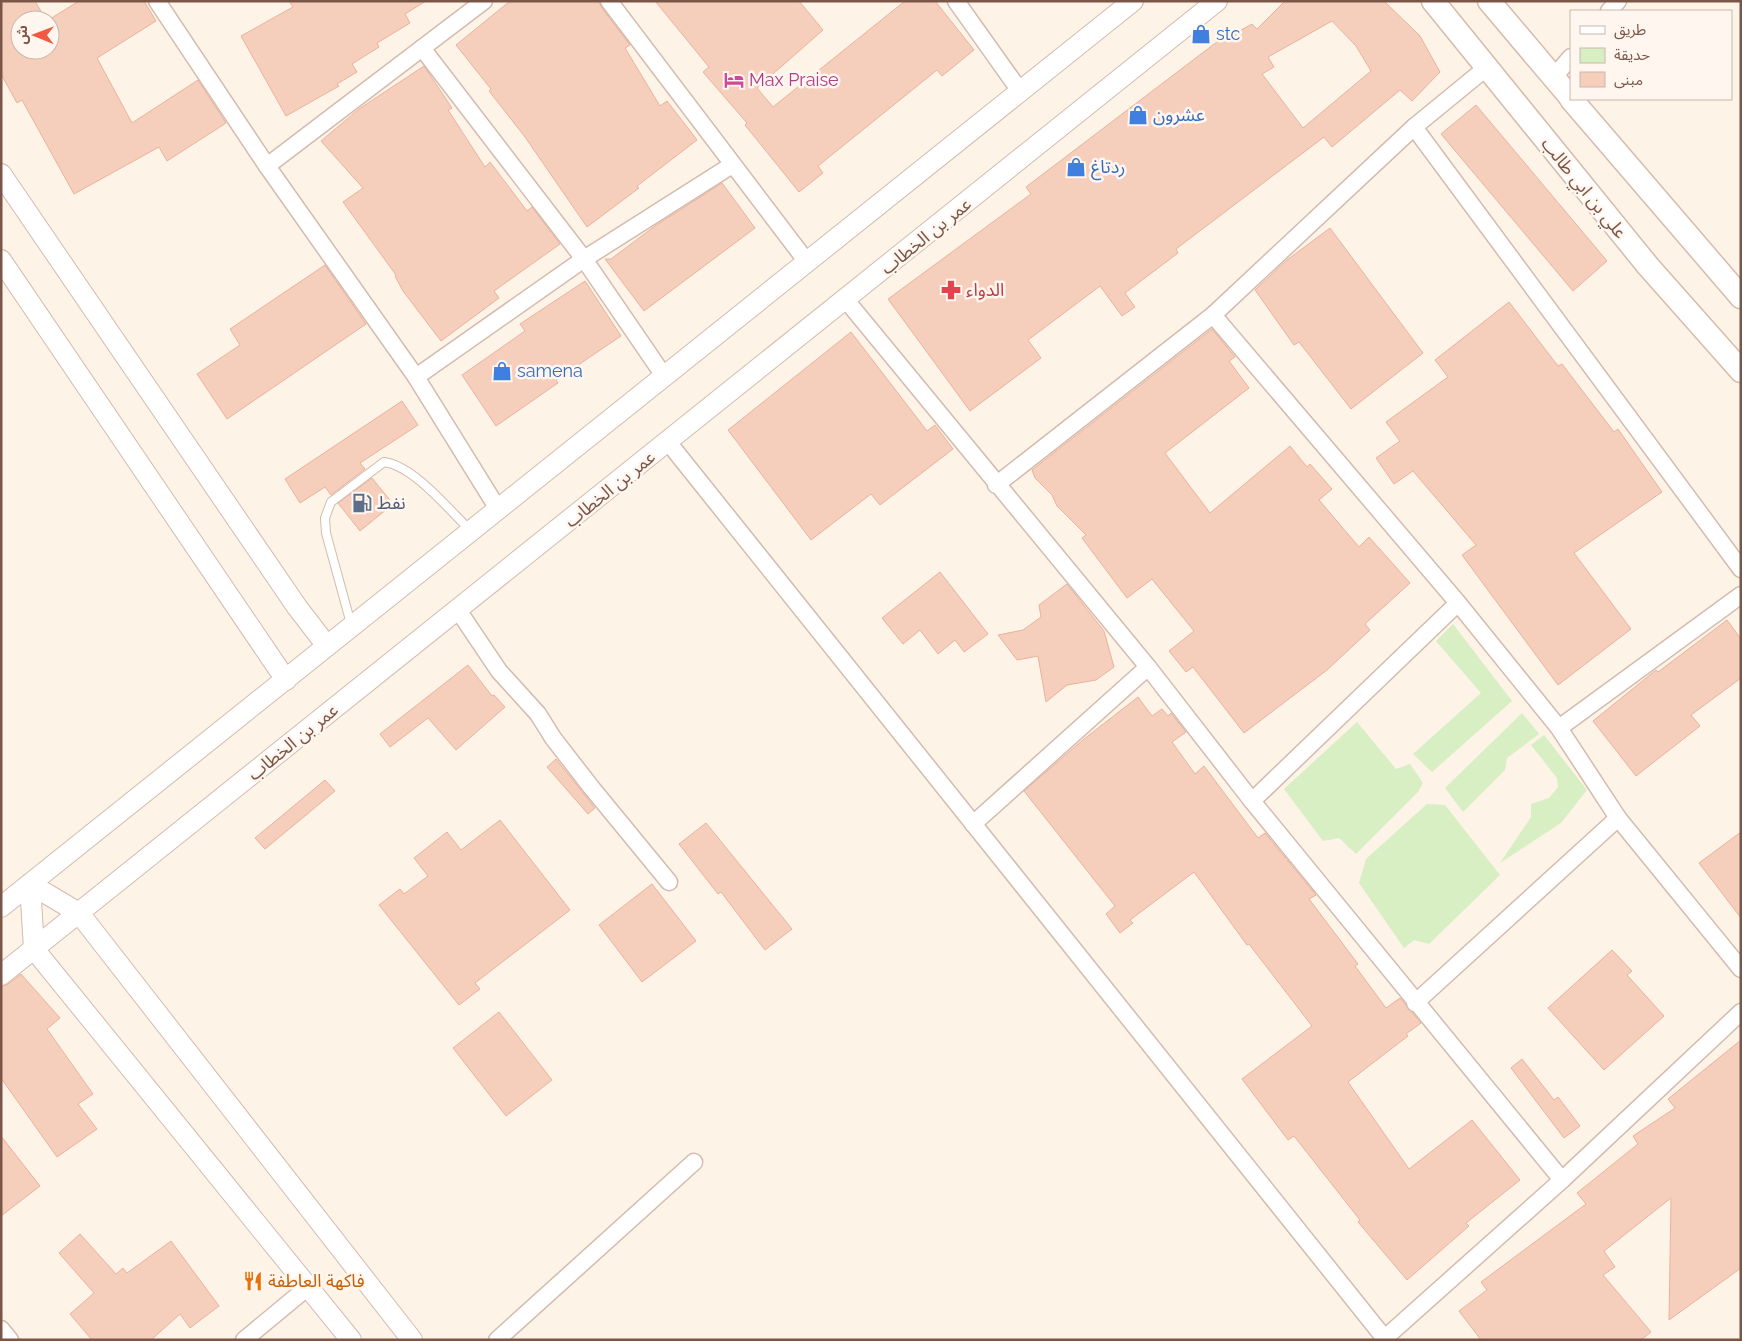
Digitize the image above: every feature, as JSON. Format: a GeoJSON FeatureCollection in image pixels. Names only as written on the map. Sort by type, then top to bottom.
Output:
{"type":"FeatureCollection","features":[{"type":"Feature","properties":{"kind":"main road","name":"علي بن ابي طالب"},"geometry":{"type":"LineString","coordinates":[[1433,1],[1648,266],[1741,371]]}},
{"type":"Feature","properties":{"kind":"main road"},"geometry":{"type":"LineString","coordinates":[[1489,1],[1570,97]]}},
{"type":"Feature","properties":{"kind":"main road"},"geometry":{"type":"LineString","coordinates":[[1573,100],[1741,297]]}},
{"type":"Feature","properties":{"kind":"street"},"geometry":{"type":"LineString","coordinates":[[157,1],[267,166],[416,377],[498,509]]}},
{"type":"Feature","properties":{"kind":"street"},"geometry":{"type":"LineString","coordinates":[[267,166],[484,1]]}},
{"type":"Feature","properties":{"kind":"street"},"geometry":{"type":"LineString","coordinates":[[608,1],[807,262]]}},
{"type":"Feature","properties":{"kind":"street"},"geometry":{"type":"LineString","coordinates":[[956,1],[1020,91]]}},
{"type":"Feature","properties":{"kind":"street"},"geometry":{"type":"LineString","coordinates":[[1,907],[1132,1]]}},
{"type":"Feature","properties":{"kind":"street","name":"عمر بن الخطاب"},"geometry":{"type":"LineString","coordinates":[[1,975],[1217,1]]}},
{"type":"Feature","properties":{"kind":"street"},"geometry":{"type":"LineString","coordinates":[[422,48],[584,260],[664,376]]}},
{"type":"Feature","properties":{"kind":"street"},"geometry":{"type":"LineString","coordinates":[[1553,78],[1570,58]]}},
{"type":"Feature","properties":{"kind":"street"},"geometry":{"type":"LineString","coordinates":[[996,485],[1213,315],[1414,126],[1486,68]]}},
{"type":"Feature","properties":{"kind":"street"},"geometry":{"type":"LineString","coordinates":[[1414,126],[1741,569]]}},
{"type":"Feature","properties":{"kind":"street"},"geometry":{"type":"LineString","coordinates":[[416,377],[584,260],[732,165]]}},
{"type":"Feature","properties":{"kind":"street"},"geometry":{"type":"LineString","coordinates":[[1,174],[297,607],[327,646]]}},
{"type":"Feature","properties":{"kind":"street"},"geometry":{"type":"LineString","coordinates":[[1,260],[286,680]]}},
{"type":"Feature","properties":{"kind":"street"},"geometry":{"type":"LineString","coordinates":[[846,300],[996,485],[1148,667],[1252,801],[1562,1180]]}},
{"type":"Feature","properties":{"kind":"street"},"geometry":{"type":"LineString","coordinates":[[1213,315],[1458,603],[1559,728],[1618,818],[1741,970]]}},
{"type":"Feature","properties":{"kind":"street"},"geometry":{"type":"LineString","coordinates":[[668,442],[1386,1339],[1562,1180],[1741,1012]]}},
{"type":"Feature","properties":{"kind":"street"},"geometry":{"type":"LineString","coordinates":[[1559,728],[1740,599]]}},
{"type":"Feature","properties":{"kind":"street"},"geometry":{"type":"LineString","coordinates":[[1252,801],[1458,603]]}},
{"type":"Feature","properties":{"kind":"street"},"geometry":{"type":"LineString","coordinates":[[458,610],[499,671],[538,714],[572,762],[668,882]]}},
{"type":"Feature","properties":{"kind":"street"},"geometry":{"type":"LineString","coordinates":[[973,824],[1148,667]]}},
{"type":"Feature","properties":{"kind":"street"},"geometry":{"type":"LineString","coordinates":[[1416,1003],[1618,818]]}},
{"type":"Feature","properties":{"kind":"street"},"geometry":{"type":"LineString","coordinates":[[30,884],[79,913],[412,1340]]}},
{"type":"Feature","properties":{"kind":"street"},"geometry":{"type":"LineString","coordinates":[[30,884],[34,949],[351,1340]]}},
{"type":"Feature","properties":{"kind":"street"},"geometry":{"type":"LineString","coordinates":[[497,1340],[694,1162]]}},
{"type":"Feature","properties":{"kind":"street"},"geometry":{"type":"LineString","coordinates":[[244,1340],[308,1287]]}},
{"type":"Feature","properties":{"kind":"street"},"geometry":{"type":"LineString","coordinates":[[1,1329],[10,1340]]}},
{"type":"Feature","properties":{"kind":"lane"},"geometry":{"type":"LineString","coordinates":[[352,626],[326,533],[325,518],[331,502],[384,462],[396,464],[410,472],[471,531]]}},
{"type":"Feature","properties":{"kind":"green space"},"geometry":{"type":"Polygon","coordinates":[[[1453,624],[1512,701],[1432,772],[1413,754],[1481,693],[1436,641],[1453,624]]]}},
{"type":"Feature","properties":{"kind":"green space"},"geometry":{"type":"Polygon","coordinates":[[[1522,713],[1539,734],[1507,758],[1505,770],[1463,812],[1445,788],[1522,713]]]}},
{"type":"Feature","properties":{"kind":"green space"},"geometry":{"type":"Polygon","coordinates":[[[1357,722],[1396,769],[1410,764],[1423,783],[1418,792],[1356,854],[1339,838],[1323,841],[1284,789],[1357,722]]]}},
{"type":"Feature","properties":{"kind":"green space"},"geometry":{"type":"Polygon","coordinates":[[[1544,735],[1587,790],[1561,823],[1500,863],[1531,817],[1531,804],[1549,798],[1558,787],[1557,778],[1531,745],[1544,735]]]}},
{"type":"Feature","properties":{"kind":"green space"},"geometry":{"type":"Polygon","coordinates":[[[1427,804],[1445,805],[1500,875],[1429,944],[1414,940],[1404,948],[1359,883],[1366,859],[1427,804]]]}},
{"type":"Feature","properties":{"kind":"building"},"geometry":{"type":"Polygon","coordinates":[[[1,1],[35,1],[40,10],[10,10],[10,60],[60,60],[60,13],[79,1],[144,1],[156,21],[97,58],[132,123],[198,80],[226,123],[167,161],[159,147],[74,194],[22,100],[17,103],[1,74],[1,1]]]}},
{"type":"Feature","properties":{"kind":"building"},"geometry":{"type":"Polygon","coordinates":[[[289,1],[426,1],[405,14],[410,23],[377,43],[379,47],[352,64],[357,72],[337,84],[339,86],[286,116],[241,36],[293,7],[289,1]]]}},
{"type":"Feature","properties":{"kind":"building"},"geometry":{"type":"Polygon","coordinates":[[[510,1],[599,1],[601,7],[630,45],[625,48],[660,106],[667,101],[697,140],[637,186],[639,188],[587,227],[525,137],[489,91],[491,89],[456,45],[510,1]]]}},
{"type":"Feature","properties":{"kind":"building"},"geometry":{"type":"Polygon","coordinates":[[[655,1],[799,1],[823,30],[757,88],[773,107],[905,1],[935,1],[974,50],[942,76],[937,70],[818,166],[823,173],[799,192],[745,125],[747,123],[703,72],[709,67],[655,1]]]}},
{"type":"Feature","properties":{"kind":"building"},"geometry":{"type":"Polygon","coordinates":[[[1285,1],[1384,1],[1420,36],[1440,72],[1412,101],[1400,90],[1332,147],[1324,137],[1176,249],[1178,253],[1125,293],[1135,307],[1122,316],[1100,286],[1028,340],[1041,358],[970,411],[888,299],[1031,194],[1026,187],[1230,32],[1232,35],[1252,24],[1257,29],[1285,1]],[[1332,21],[1268,57],[1274,67],[1262,74],[1303,128],[1371,71],[1356,46],[1332,21]]]}},
{"type":"Feature","properties":{"kind":"building"},"geometry":{"type":"Polygon","coordinates":[[[424,66],[452,108],[448,110],[485,167],[490,162],[527,211],[532,207],[560,244],[494,291],[499,298],[441,341],[403,291],[396,275],[343,202],[363,188],[321,141],[359,109],[424,66]]]}},
{"type":"Feature","properties":{"kind":"building"},"geometry":{"type":"Polygon","coordinates":[[[1476,105],[1607,261],[1573,291],[1441,134],[1476,105]]]}},
{"type":"Feature","properties":{"kind":"building"},"geometry":{"type":"Polygon","coordinates":[[[722,183],[755,228],[644,311],[605,259],[611,259],[655,226],[722,183]]]}},
{"type":"Feature","properties":{"kind":"building"},"geometry":{"type":"Polygon","coordinates":[[[1330,228],[1423,353],[1351,409],[1299,342],[1294,345],[1255,290],[1287,260],[1330,228]]]}},
{"type":"Feature","properties":{"kind":"building"},"geometry":{"type":"Polygon","coordinates":[[[325,265],[366,324],[227,419],[197,374],[240,345],[230,329],[325,265]]]}},
{"type":"Feature","properties":{"kind":"building"},"geometry":{"type":"Polygon","coordinates":[[[585,281],[621,336],[556,380],[558,383],[496,426],[462,375],[525,331],[520,324],[585,281]]]}},
{"type":"Feature","properties":{"kind":"building"},"geometry":{"type":"Polygon","coordinates":[[[1509,302],[1558,366],[1562,364],[1614,432],[1618,429],[1662,492],[1574,553],[1631,629],[1558,685],[1462,555],[1476,545],[1413,471],[1394,484],[1376,458],[1400,441],[1386,422],[1448,377],[1435,360],[1509,302]]]}},
{"type":"Feature","properties":{"kind":"building"},"geometry":{"type":"Polygon","coordinates":[[[1212,329],[1235,357],[1229,361],[1249,388],[1165,453],[1210,513],[1290,446],[1307,467],[1310,464],[1332,489],[1319,500],[1359,547],[1369,537],[1410,583],[1365,624],[1370,630],[1327,670],[1244,733],[1193,667],[1186,672],[1169,651],[1194,631],[1152,579],[1127,598],[1082,538],[1086,535],[1057,506],[1052,495],[1035,478],[1032,470],[1212,329]]]}},
{"type":"Feature","properties":{"kind":"building"},"geometry":{"type":"Polygon","coordinates":[[[851,332],[927,431],[935,425],[953,449],[880,505],[871,494],[811,540],[728,430],[851,332]]]}},
{"type":"Feature","properties":{"kind":"building"},"geometry":{"type":"Polygon","coordinates":[[[402,401],[418,425],[360,463],[365,469],[331,495],[325,487],[300,503],[285,479],[402,401]]]}},
{"type":"Feature","properties":{"kind":"building"},"geometry":{"type":"Polygon","coordinates":[[[372,478],[393,504],[360,531],[338,503],[372,478]]]}},
{"type":"Feature","properties":{"kind":"building"},"geometry":{"type":"Polygon","coordinates":[[[940,572],[988,634],[964,652],[955,640],[938,654],[920,630],[903,644],[882,618],[940,572]]]}},
{"type":"Feature","properties":{"kind":"building"},"geometry":{"type":"Polygon","coordinates":[[[1067,584],[1104,631],[1114,667],[1096,680],[1067,685],[1046,702],[1038,656],[1017,660],[998,635],[1023,630],[1041,617],[1039,605],[1067,584]]]}},
{"type":"Feature","properties":{"kind":"building"},"geometry":{"type":"Polygon","coordinates":[[[1727,620],[1741,639],[1741,678],[1691,715],[1700,726],[1636,776],[1593,721],[1656,670],[1658,672],[1727,620]]]}},
{"type":"Feature","properties":{"kind":"building"},"geometry":{"type":"Polygon","coordinates":[[[468,665],[492,696],[494,695],[505,707],[456,750],[428,718],[390,747],[380,734],[468,665]]]}},
{"type":"Feature","properties":{"kind":"building"},"geometry":{"type":"Polygon","coordinates":[[[1138,697],[1152,716],[1162,709],[1168,716],[1171,713],[1186,732],[1172,742],[1195,774],[1204,766],[1258,838],[1265,833],[1316,895],[1309,899],[1358,964],[1355,966],[1386,1008],[1400,998],[1421,1023],[1406,1034],[1408,1036],[1348,1082],[1409,1169],[1472,1120],[1520,1180],[1466,1223],[1469,1226],[1407,1280],[1358,1222],[1360,1220],[1294,1136],[1288,1140],[1242,1079],[1312,1026],[1249,944],[1247,945],[1194,872],[1130,920],[1133,923],[1120,933],[1106,914],[1115,906],[1024,791],[1084,739],[1138,697]]]}},
{"type":"Feature","properties":{"kind":"building"},"geometry":{"type":"Polygon","coordinates":[[[556,759],[595,808],[588,814],[547,767],[556,759]]]}},
{"type":"Feature","properties":{"kind":"building"},"geometry":{"type":"Polygon","coordinates":[[[325,780],[335,791],[265,849],[255,838],[325,780]]]}},
{"type":"Feature","properties":{"kind":"building"},"geometry":{"type":"Polygon","coordinates":[[[500,820],[570,910],[475,983],[480,989],[459,1005],[379,905],[400,889],[404,894],[428,876],[414,858],[447,832],[461,850],[500,820]]]}},
{"type":"Feature","properties":{"kind":"building"},"geometry":{"type":"Polygon","coordinates":[[[706,823],[792,929],[765,950],[721,892],[718,894],[679,844],[706,823]]]}},
{"type":"Feature","properties":{"kind":"building"},"geometry":{"type":"Polygon","coordinates":[[[1741,832],[1741,918],[1699,863],[1741,832]]]}},
{"type":"Feature","properties":{"kind":"building"},"geometry":{"type":"Polygon","coordinates":[[[652,884],[696,941],[642,982],[599,925],[652,884]]]}},
{"type":"Feature","properties":{"kind":"building"},"geometry":{"type":"Polygon","coordinates":[[[1612,950],[1632,971],[1627,975],[1664,1016],[1604,1070],[1548,1008],[1612,950]]]}},
{"type":"Feature","properties":{"kind":"building"},"geometry":{"type":"Polygon","coordinates":[[[21,974],[60,1018],[47,1029],[93,1094],[78,1104],[97,1129],[57,1157],[1,1078],[1,987],[21,974]]]}},
{"type":"Feature","properties":{"kind":"building"},"geometry":{"type":"Polygon","coordinates":[[[499,1012],[552,1080],[506,1116],[453,1048],[499,1012]]]}},
{"type":"Feature","properties":{"kind":"building"},"geometry":{"type":"Polygon","coordinates":[[[1741,1040],[1741,1268],[1669,1320],[1671,1198],[1604,1251],[1615,1267],[1603,1275],[1651,1332],[1641,1340],[1481,1340],[1459,1311],[1487,1290],[1481,1282],[1586,1204],[1577,1193],[1638,1144],[1633,1136],[1675,1108],[1668,1099],[1741,1040]]]}},
{"type":"Feature","properties":{"kind":"building"},"geometry":{"type":"Polygon","coordinates":[[[1522,1059],[1554,1100],[1558,1097],[1580,1126],[1564,1138],[1511,1068],[1522,1059]]]}},
{"type":"Feature","properties":{"kind":"building"},"geometry":{"type":"Polygon","coordinates":[[[1,1136],[40,1186],[1,1216],[1,1136]]]}},
{"type":"Feature","properties":{"kind":"building"},"geometry":{"type":"Polygon","coordinates":[[[80,1234],[116,1274],[123,1268],[127,1273],[171,1241],[219,1306],[190,1328],[180,1314],[151,1340],[92,1340],[70,1314],[94,1293],[59,1253],[80,1234]]]}},
{"type":"Feature","properties":{"kind":"place","name":"stc"},"geometry":{"type":"Point","coordinates":[1201,34]}},
{"type":"Feature","properties":{"kind":"place","name":"Max Praise"},"geometry":{"type":"Point","coordinates":[734,80]}},
{"type":"Feature","properties":{"kind":"place","name":"عشرون"},"geometry":{"type":"Point","coordinates":[1138,115]}},
{"type":"Feature","properties":{"kind":"place","name":"ردتاغ"},"geometry":{"type":"Point","coordinates":[1076,167]}},
{"type":"Feature","properties":{"kind":"place","name":"الدواء"},"geometry":{"type":"Point","coordinates":[951,290]}},
{"type":"Feature","properties":{"kind":"place","name":"samena"},"geometry":{"type":"Point","coordinates":[502,371]}},
{"type":"Feature","properties":{"kind":"place","name":"نفط"},"geometry":{"type":"Point","coordinates":[362,503]}},
{"type":"Feature","properties":{"kind":"place","name":"فاكهة العاطفة"},"geometry":{"type":"Point","coordinates":[253,1281]}}]}
